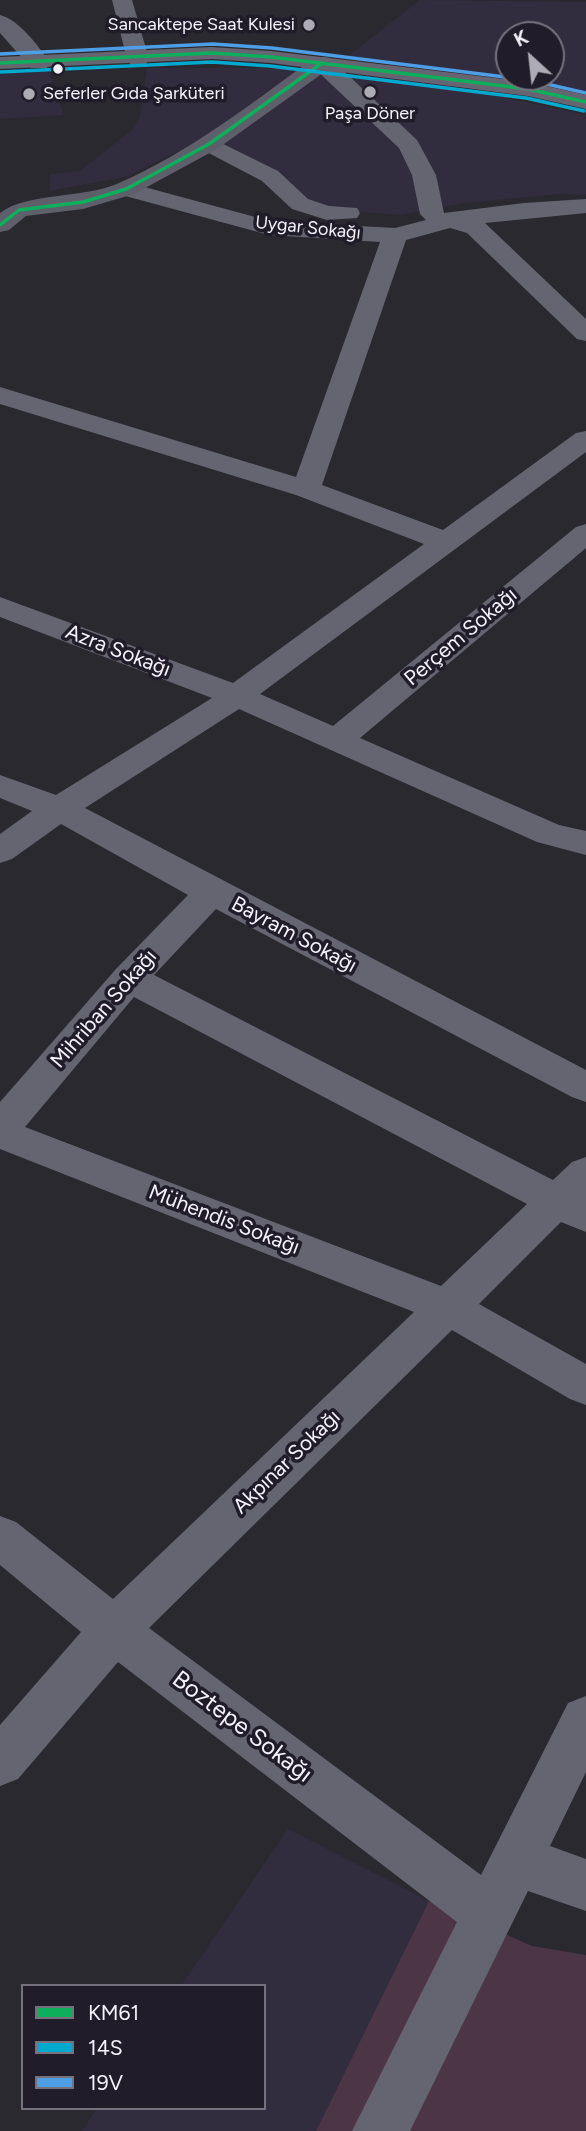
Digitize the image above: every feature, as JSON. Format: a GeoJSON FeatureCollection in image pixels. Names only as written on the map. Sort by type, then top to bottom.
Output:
{"type":"FeatureCollection","features":[{"type":"Feature","properties":{"kind":"main road"},"geometry":{"type":"LineString","coordinates":[[0,63],[212,54],[322,64],[528,89],[586,102]]}},
{"type":"Feature","properties":{"kind":"main road"},"geometry":{"type":"LineString","coordinates":[[0,225],[19,210],[83,202],[126,189],[209,144],[322,64]]}},
{"type":"Feature","properties":{"kind":"street"},"geometry":{"type":"LineString","coordinates":[[122,0],[138,59]]}},
{"type":"Feature","properties":{"kind":"street"},"geometry":{"type":"LineString","coordinates":[[0,21],[30,50],[39,63]]}},
{"type":"Feature","properties":{"kind":"street"},"geometry":{"type":"LineString","coordinates":[[322,64],[409,145],[425,175],[441,218]]}},
{"type":"Feature","properties":{"kind":"street"},"geometry":{"type":"LineString","coordinates":[[209,144],[270,176],[300,204],[327,213],[441,218],[586,206]]}},
{"type":"Feature","properties":{"kind":"street","name":"Uygar Sokağı"},"geometry":{"type":"LineString","coordinates":[[126,189],[269,228],[395,235],[441,218]]}},
{"type":"Feature","properties":{"kind":"street"},"geometry":{"type":"LineString","coordinates":[[441,218],[476,228],[586,333]]}},
{"type":"Feature","properties":{"kind":"street"},"geometry":{"type":"LineString","coordinates":[[306,489],[395,235]]}},
{"type":"Feature","properties":{"kind":"street"},"geometry":{"type":"LineString","coordinates":[[6,404],[306,489],[446,542]]}},
{"type":"Feature","properties":{"kind":"street"},"geometry":{"type":"LineString","coordinates":[[0,851],[59,809],[237,696],[586,439]]}},
{"type":"Feature","properties":{"kind":"street","name":"Perçem Sokağı"},"geometry":{"type":"LineString","coordinates":[[337,741],[586,533]]}},
{"type":"Feature","properties":{"kind":"street","name":"Azra Sokağı"},"geometry":{"type":"LineString","coordinates":[[0,606],[237,696],[549,834],[586,843]]}},
{"type":"Feature","properties":{"kind":"street","name":"Bayram Sokağı"},"geometry":{"type":"LineString","coordinates":[[0,786],[59,809],[586,1087]]}},
{"type":"Feature","properties":{"kind":"street","name":"Mihriban Sokağı"},"geometry":{"type":"LineString","coordinates":[[0,1131],[129,978],[212,892]]}},
{"type":"Feature","properties":{"kind":"street"},"geometry":{"type":"LineString","coordinates":[[129,978],[570,1209]]}},
{"type":"Feature","properties":{"kind":"street","name":"Mühendis Sokağı"},"geometry":{"type":"LineString","coordinates":[[0,1131],[448,1307],[586,1386]]}},
{"type":"Feature","properties":{"kind":"street","name":"Akpınar Sokağı"},"geometry":{"type":"LineString","coordinates":[[0,1762],[114,1630],[448,1307],[570,1209],[586,1173]]}},
{"type":"Feature","properties":{"kind":"street","name":"Boztepe Sokağı"},"geometry":{"type":"LineString","coordinates":[[0,1537],[114,1630],[488,1913]]}},
{"type":"Feature","properties":{"kind":"street"},"geometry":{"type":"LineString","coordinates":[[380,2131],[586,1720]]}},
{"type":"Feature","properties":{"kind":"street"},"geometry":{"type":"LineString","coordinates":[[514,1860],[586,1885]]}},
{"type":"Feature","properties":{"kind":"shaded area"},"geometry":{"type":"Polygon","coordinates":[[[420,0],[586,2],[586,92],[565,89],[565,21],[495,21],[495,77],[398,61],[348,56],[420,0]]]}},
{"type":"Feature","properties":{"kind":"shaded area"},"geometry":{"type":"Polygon","coordinates":[[[147,68],[289,68],[442,84],[586,115],[586,195],[560,194],[464,203],[399,215],[288,206],[257,167],[204,138],[128,176],[50,191],[50,174],[80,171],[132,130],[140,116],[147,68]]]}},
{"type":"Feature","properties":{"kind":"shaded area"},"geometry":{"type":"Polygon","coordinates":[[[0,70],[48,70],[64,115],[0,119],[0,70]]]}},
{"type":"Feature","properties":{"kind":"shaded area"},"geometry":{"type":"Polygon","coordinates":[[[288,1829],[429,1901],[316,2131],[82,2131],[96,2110],[266,2110],[266,1984],[182,1984],[288,1829]]]}},
{"type":"Feature","properties":{"kind":"shaded area"},"geometry":{"type":"Polygon","coordinates":[[[429,1901],[532,1946],[586,1955],[586,2131],[316,2131],[429,1901]]]}},
{"type":"Feature","properties":{"kind":"transit line","name":"19V"},"geometry":{"type":"LineString","coordinates":[[0,54],[213,44],[272,48],[529,80],[586,93]]}},
{"type":"Feature","properties":{"kind":"transit line","name":"KM61"},"geometry":{"type":"LineString","coordinates":[[0,63],[212,53],[271,57],[528,89],[586,102]]}},
{"type":"Feature","properties":{"kind":"transit line","name":"14S"},"geometry":{"type":"LineString","coordinates":[[0,72],[212,62],[270,66],[526,98],[584,111]]}},
{"type":"Feature","properties":{"kind":"transit line","name":"KM61"},"geometry":{"type":"LineString","coordinates":[[0,225],[19,210],[83,202],[126,189],[209,144],[322,63]]}},
{"type":"Feature","properties":{"kind":"place","name":"Sancaktepe Saat Kulesi"},"geometry":{"type":"Point","coordinates":[309,25]}},
{"type":"Feature","properties":{"kind":"place","name":"Paşa Döner"},"geometry":{"type":"Point","coordinates":[370,92]}},
{"type":"Feature","properties":{"kind":"place","name":"Seferler Gıda Şarküteri"},"geometry":{"type":"Point","coordinates":[29,94]}}]}
